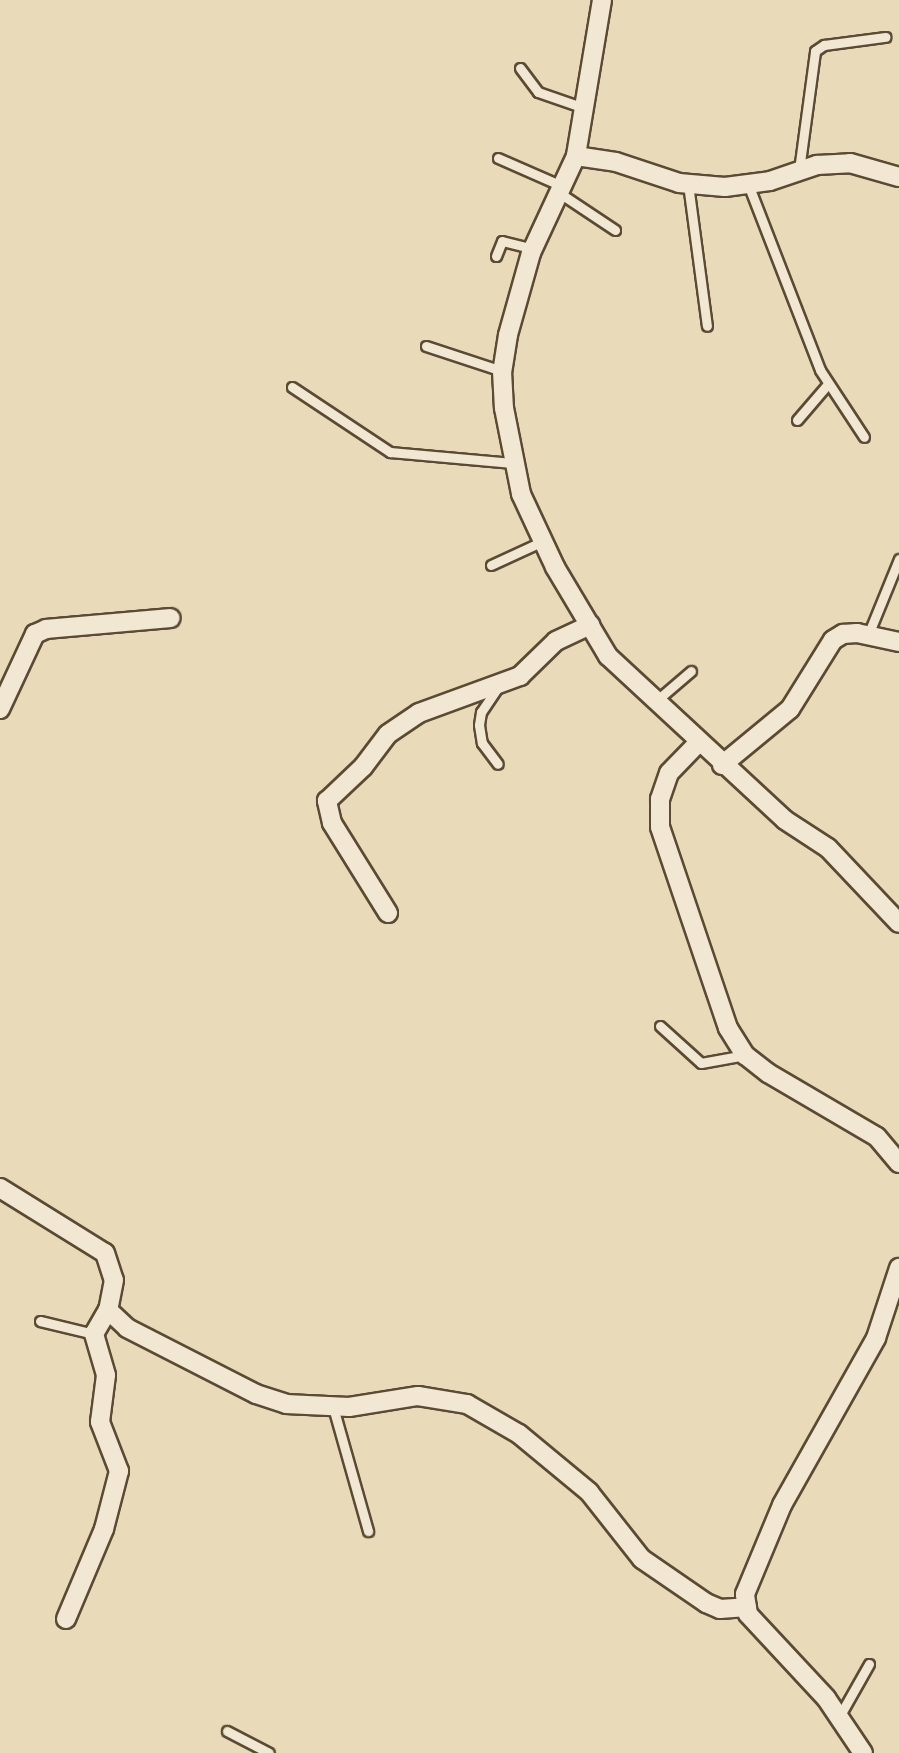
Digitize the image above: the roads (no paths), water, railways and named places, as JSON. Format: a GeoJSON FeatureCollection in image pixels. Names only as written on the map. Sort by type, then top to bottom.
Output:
{"type":"FeatureCollection","features":[{"type":"Feature","properties":{"kind":"street"},"geometry":{"type":"LineString","coordinates":[[602,0],[576,156],[533,249],[513,307],[502,371],[513,463],[541,542],[608,656],[722,765],[785,820],[828,848],[899,923]]}},
{"type":"Feature","properties":{"kind":"street"},"geometry":{"type":"LineString","coordinates":[[576,156],[616,162],[688,184],[748,184],[799,170],[850,163],[899,177]]}},
{"type":"Feature","properties":{"kind":"street"},"geometry":{"type":"LineString","coordinates":[[0,709],[35,634],[46,629],[171,618]]}},
{"type":"Feature","properties":{"kind":"street"},"geometry":{"type":"LineString","coordinates":[[388,914],[332,823],[327,801],[398,727],[465,694],[520,676],[556,641],[591,625]]}},
{"type":"Feature","properties":{"kind":"street"},"geometry":{"type":"LineString","coordinates":[[722,765],[790,709],[833,640],[843,634],[868,635],[899,642]]}},
{"type":"Feature","properties":{"kind":"street"},"geometry":{"type":"LineString","coordinates":[[699,742],[668,773],[660,799],[660,827],[715,997],[746,1055],[877,1138],[899,1163]]}},
{"type":"Feature","properties":{"kind":"street"},"geometry":{"type":"LineString","coordinates":[[0,1188],[105,1253],[114,1280],[108,1310],[94,1334],[106,1375],[100,1422],[119,1471],[104,1529],[65,1619]]}},
{"type":"Feature","properties":{"kind":"street"},"geometry":{"type":"LineString","coordinates":[[863,1753],[839,1717],[760,1629],[747,1607],[745,1594],[755,1561],[894,1306],[899,1268]]}},
{"type":"Feature","properties":{"kind":"street"},"geometry":{"type":"LineString","coordinates":[[108,1310],[127,1328],[256,1394],[286,1404],[333,1407],[418,1396],[447,1398],[476,1409],[519,1434],[589,1492],[607,1510],[631,1549],[650,1566],[706,1603],[720,1609],[747,1607]]}},
{"type":"Feature","properties":{"kind":"lane"},"geometry":{"type":"LineString","coordinates":[[799,170],[815,51],[824,45],[885,37]]}},
{"type":"Feature","properties":{"kind":"lane"},"geometry":{"type":"LineString","coordinates":[[520,68],[538,92],[585,109]]}},
{"type":"Feature","properties":{"kind":"lane"},"geometry":{"type":"LineString","coordinates":[[498,158],[562,190],[615,230]]}},
{"type":"Feature","properties":{"kind":"lane"},"geometry":{"type":"LineString","coordinates":[[688,184],[707,326]]}},
{"type":"Feature","properties":{"kind":"lane"},"geometry":{"type":"LineString","coordinates":[[748,184],[827,385],[864,437]]}},
{"type":"Feature","properties":{"kind":"lane"},"geometry":{"type":"LineString","coordinates":[[496,256],[502,241],[533,249]]}},
{"type":"Feature","properties":{"kind":"lane"},"geometry":{"type":"LineString","coordinates":[[426,346],[502,371]]}},
{"type":"Feature","properties":{"kind":"lane"},"geometry":{"type":"LineString","coordinates":[[797,420],[827,385]]}},
{"type":"Feature","properties":{"kind":"lane"},"geometry":{"type":"LineString","coordinates":[[292,387],[390,452],[513,463]]}},
{"type":"Feature","properties":{"kind":"lane"},"geometry":{"type":"LineString","coordinates":[[491,565],[541,542]]}},
{"type":"Feature","properties":{"kind":"lane"},"geometry":{"type":"LineString","coordinates":[[868,635],[899,559]]}},
{"type":"Feature","properties":{"kind":"lane"},"geometry":{"type":"LineString","coordinates":[[656,701],[691,671]]}},
{"type":"Feature","properties":{"kind":"lane"},"geometry":{"type":"LineString","coordinates":[[498,764],[482,743],[479,725],[481,712],[499,685]]}},
{"type":"Feature","properties":{"kind":"lane"},"geometry":{"type":"LineString","coordinates":[[660,1026],[701,1063],[746,1055]]}},
{"type":"Feature","properties":{"kind":"lane"},"geometry":{"type":"LineString","coordinates":[[40,1321],[94,1334]]}},
{"type":"Feature","properties":{"kind":"lane"},"geometry":{"type":"LineString","coordinates":[[333,1407],[368,1531]]}},
{"type":"Feature","properties":{"kind":"lane"},"geometry":{"type":"LineString","coordinates":[[839,1717],[869,1664]]}},
{"type":"Feature","properties":{"kind":"lane"},"geometry":{"type":"LineString","coordinates":[[228,1731],[268,1753]]}}]}
